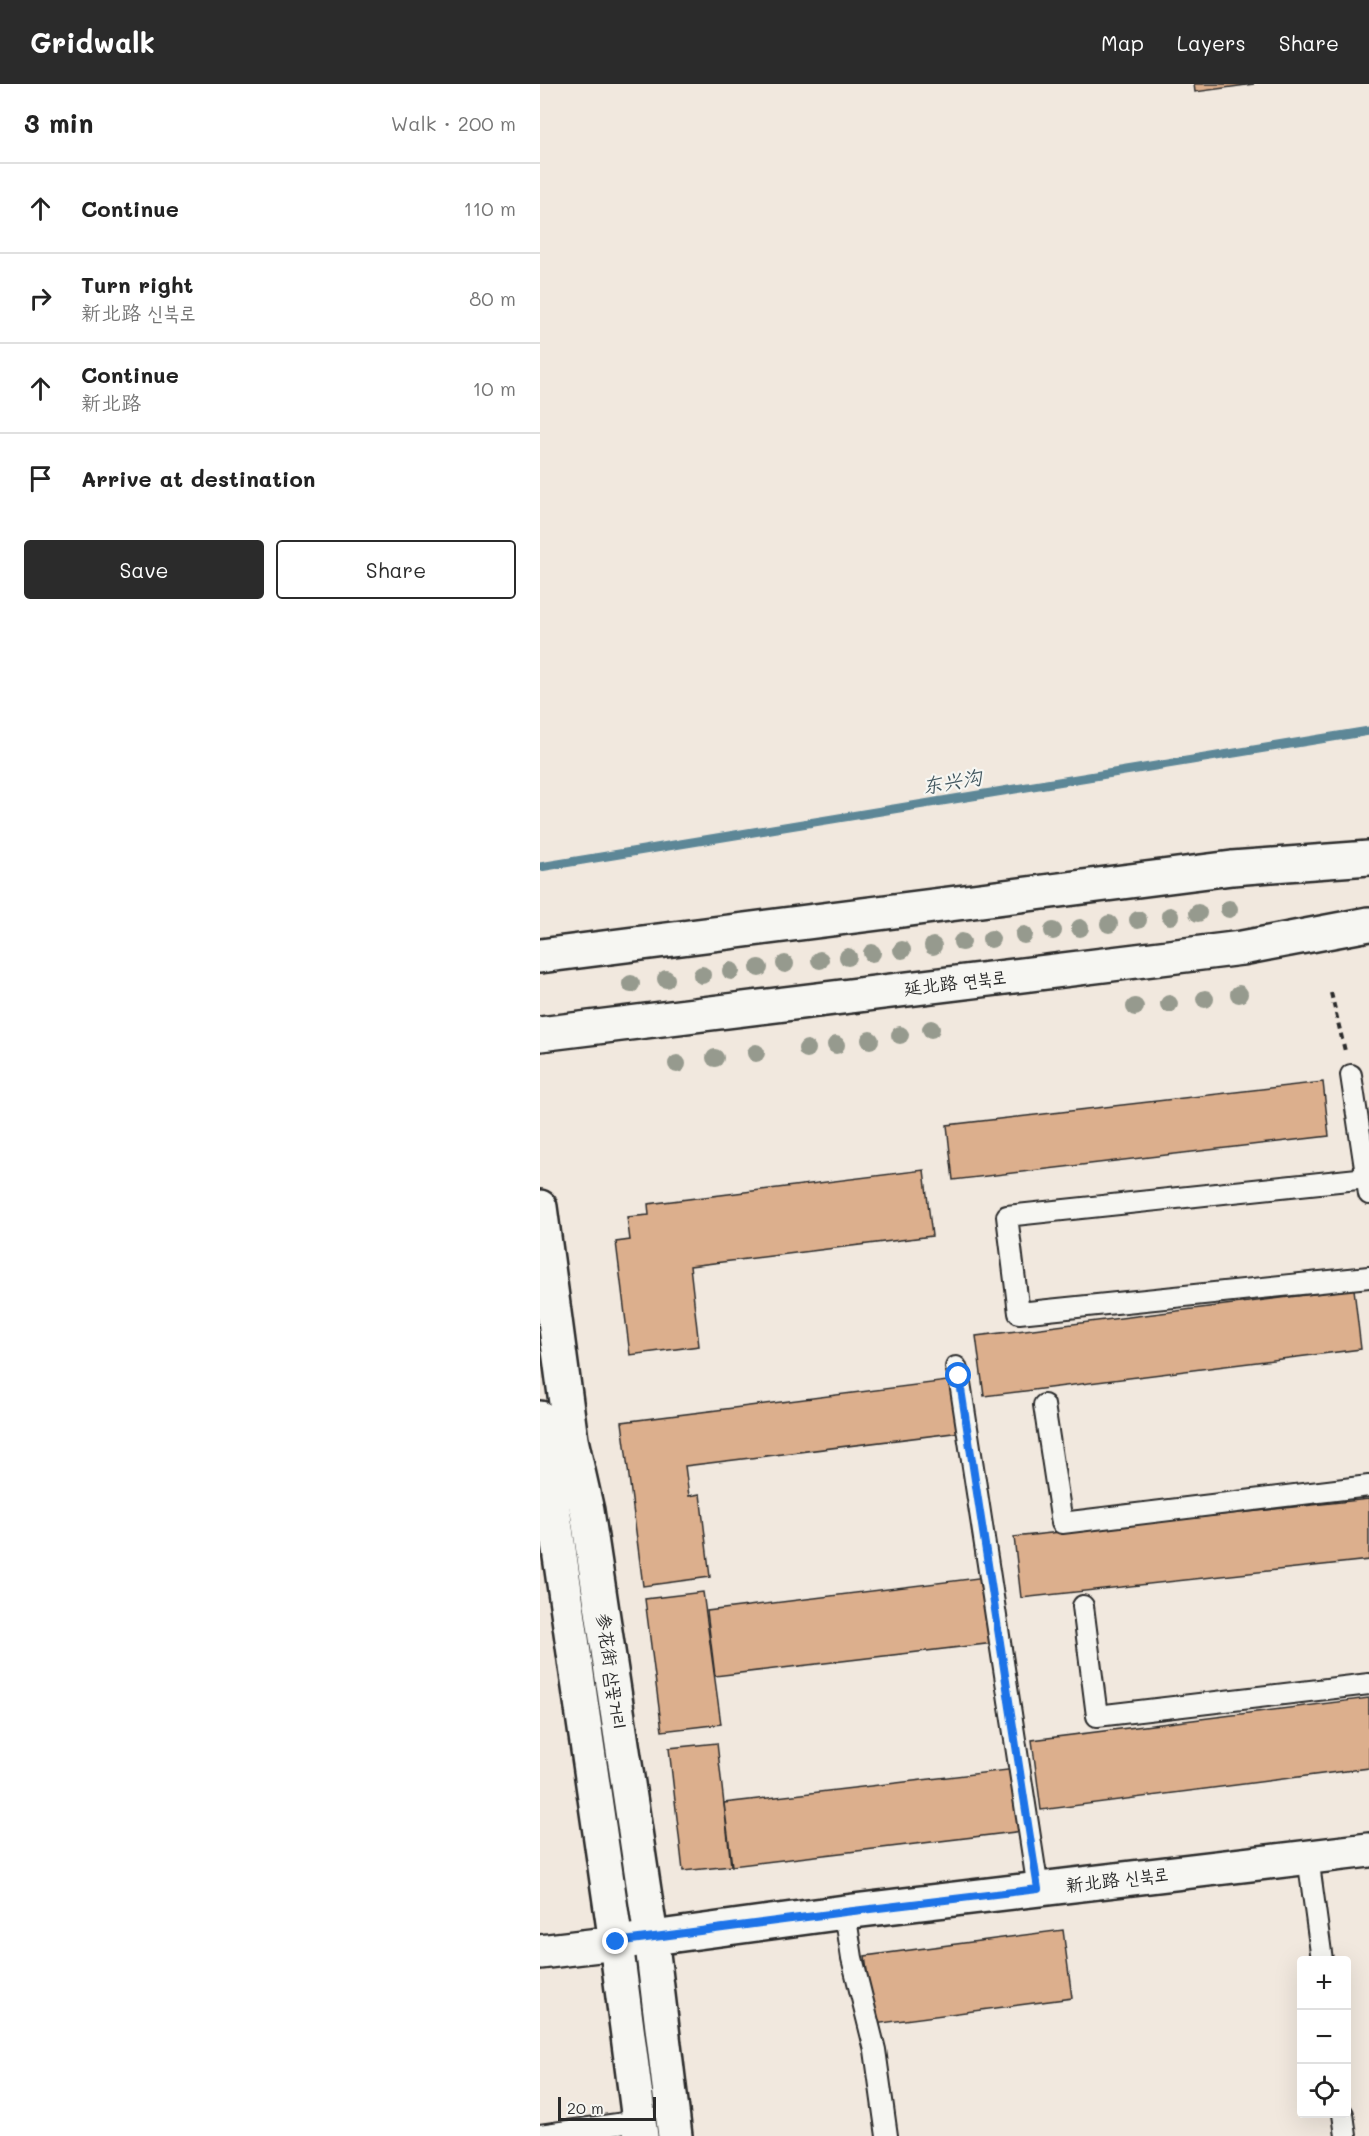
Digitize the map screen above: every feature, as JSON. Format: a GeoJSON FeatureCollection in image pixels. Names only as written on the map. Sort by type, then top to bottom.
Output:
{"type":"FeatureCollection","features":[{"type":"Feature","properties":{"kind":"main road"},"geometry":{"type":"LineString","coordinates":[[540,956],[1232,868],[1369,858]]}},
{"type":"Feature","properties":{"kind":"main road","name":"延北路 연북로"},"geometry":{"type":"LineString","coordinates":[[540,1034],[1242,948],[1369,924]]}},
{"type":"Feature","properties":{"kind":"main road","name":"参花街 삼꽃거리"},"geometry":{"type":"LineString","coordinates":[[540,1207],[571,1440],[587,1511],[651,1937],[675,2136]]}},
{"type":"Feature","properties":{"kind":"main road","name":"参花街 삼꽃거리"},"geometry":{"type":"LineString","coordinates":[[540,1418],[616,1942],[640,2129]]}},
{"type":"Feature","properties":{"kind":"main road","name":"新北路 신북로"},"geometry":{"type":"LineString","coordinates":[[540,1952],[845,1912],[1369,1850]]}},
{"type":"Feature","properties":{"kind":"lane"},"geometry":{"type":"LineString","coordinates":[[1351,1074],[1368,1186],[1007,1216],[1019,1313],[1369,1277]]}},
{"type":"Feature","properties":{"kind":"lane"},"geometry":{"type":"LineString","coordinates":[[956,1367],[1038,1889]]}},
{"type":"Feature","properties":{"kind":"lane"},"geometry":{"type":"LineString","coordinates":[[1044,1405],[1062,1523],[1369,1486]]}},
{"type":"Feature","properties":{"kind":"lane"},"geometry":{"type":"LineString","coordinates":[[1083,1606],[1097,1716],[1369,1684]]}},
{"type":"Feature","properties":{"kind":"lane"},"geometry":{"type":"LineString","coordinates":[[1308,1857],[1321,1956]]}},
{"type":"Feature","properties":{"kind":"lane"},"geometry":{"type":"LineString","coordinates":[[845,1912],[852,1958],[875,2050],[887,2136]]}},
{"type":"Feature","properties":{"kind":"lane"},"geometry":{"type":"LineString","coordinates":[[1344,2118],[1346,2136]]}},
{"type":"Feature","properties":{"kind":"lane"},"geometry":{"type":"LineString","coordinates":[[540,2135],[640,2129]]}},
{"type":"Feature","properties":{"kind":"path"},"geometry":{"type":"LineString","coordinates":[[1331,993],[1351,1074]]}},
{"type":"Feature","properties":{"kind":"building"},"geometry":{"type":"Polygon","coordinates":[[[1194,84],[1254,84],[1195,92],[1194,84]]]}},
{"type":"Feature","properties":{"kind":"building"},"geometry":{"type":"Polygon","coordinates":[[[1323,1082],[1329,1136],[953,1180],[947,1125],[1323,1082]]]}},
{"type":"Feature","properties":{"kind":"building"},"geometry":{"type":"Polygon","coordinates":[[[924,1170],[932,1236],[690,1266],[699,1346],[630,1355],[616,1242],[630,1240],[627,1217],[649,1215],[648,1204],[924,1170]]]}},
{"type":"Feature","properties":{"kind":"building"},"geometry":{"type":"Polygon","coordinates":[[[1354,1289],[1361,1349],[984,1396],[976,1336],[1354,1289]]]}},
{"type":"Feature","properties":{"kind":"building"},"geometry":{"type":"Polygon","coordinates":[[[955,1380],[961,1432],[685,1466],[689,1496],[700,1494],[710,1577],[643,1586],[622,1422],[955,1380]]]}},
{"type":"Feature","properties":{"kind":"building"},"geometry":{"type":"Polygon","coordinates":[[[1369,1499],[1369,1560],[1021,1598],[1014,1537],[1369,1499]]]}},
{"type":"Feature","properties":{"kind":"building"},"geometry":{"type":"Polygon","coordinates":[[[986,1577],[994,1643],[715,1676],[707,1611],[986,1577]]]}},
{"type":"Feature","properties":{"kind":"building"},"geometry":{"type":"Polygon","coordinates":[[[703,1592],[721,1724],[662,1731],[645,1599],[703,1592]]]}},
{"type":"Feature","properties":{"kind":"building"},"geometry":{"type":"Polygon","coordinates":[[[1369,1698],[1369,1768],[1041,1810],[1032,1740],[1369,1698]]]}},
{"type":"Feature","properties":{"kind":"building"},"geometry":{"type":"Polygon","coordinates":[[[717,1743],[731,1866],[683,1871],[669,1748],[717,1743]]]}},
{"type":"Feature","properties":{"kind":"building"},"geometry":{"type":"Polygon","coordinates":[[[1016,1769],[1023,1831],[732,1866],[724,1803],[1016,1769]]]}},
{"type":"Feature","properties":{"kind":"building"},"geometry":{"type":"Polygon","coordinates":[[[1063,1930],[1072,1998],[874,2024],[865,1956],[1063,1930]]]}},
{"type":"Feature","properties":{"kind":"waterway","name":"东兴沟"},"geometry":{"type":"LineString","coordinates":[[540,867],[1369,731]]}},
{"type":"Feature","properties":{"kind":"route"},"geometry":{"type":"LineString","coordinates":[[616,1942],[1038,1889],[959,1376]]}}]}
